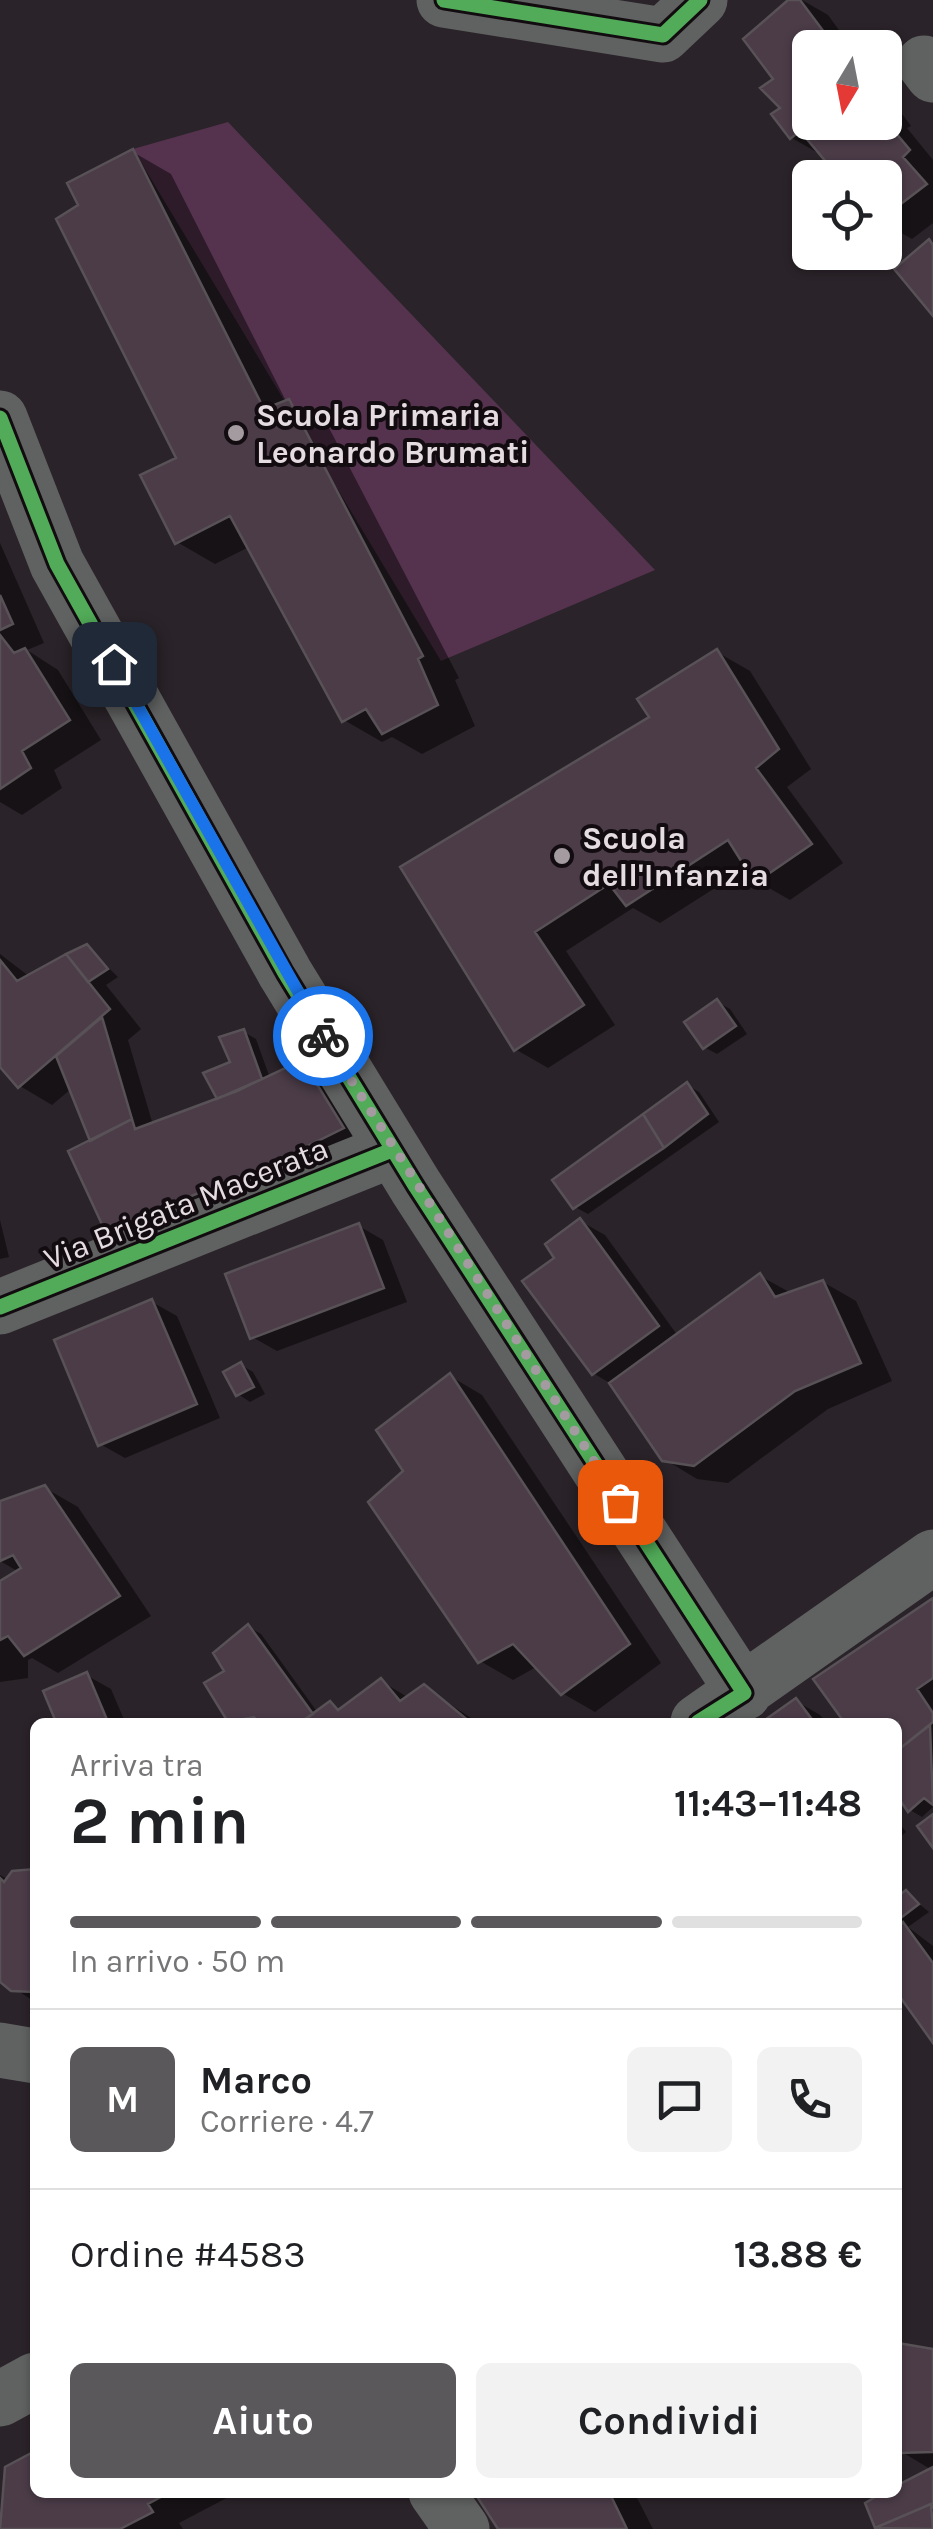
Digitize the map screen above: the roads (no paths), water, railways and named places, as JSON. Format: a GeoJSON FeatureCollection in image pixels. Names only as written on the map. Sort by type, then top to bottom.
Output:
{"type":"FeatureCollection","features":[{"type":"Feature","properties":{"kind":"street"},"geometry":{"type":"LineString","coordinates":[[444,0],[663,35],[700,0]]}},
{"type":"Feature","properties":{"kind":"street"},"geometry":{"type":"LineString","coordinates":[[0,418],[57,564],[285,974],[392,1150],[744,1693]]}},
{"type":"Feature","properties":{"kind":"street","name":"Via Brigata Macerata"},"geometry":{"type":"LineString","coordinates":[[0,1307],[392,1150]]}},
{"type":"Feature","properties":{"kind":"street"},"geometry":{"type":"LineString","coordinates":[[704,1718],[933,1557]]}},
{"type":"Feature","properties":{"kind":"street"},"geometry":{"type":"LineString","coordinates":[[0,2050],[30,2055]]}},
{"type":"Feature","properties":{"kind":"street"},"geometry":{"type":"LineString","coordinates":[[0,2399],[30,2383]]}},
{"type":"Feature","properties":{"kind":"street"},"geometry":{"type":"LineString","coordinates":[[440,2498],[462,2529]]}},
{"type":"Feature","properties":{"kind":"place","name":"Scuola Primaria Leonardo Brumati"},"geometry":{"type":"Point","coordinates":[236,433]}},
{"type":"Feature","properties":{"kind":"place","name":"Scuola dell'Infanzia"},"geometry":{"type":"Point","coordinates":[562,856]}}]}
